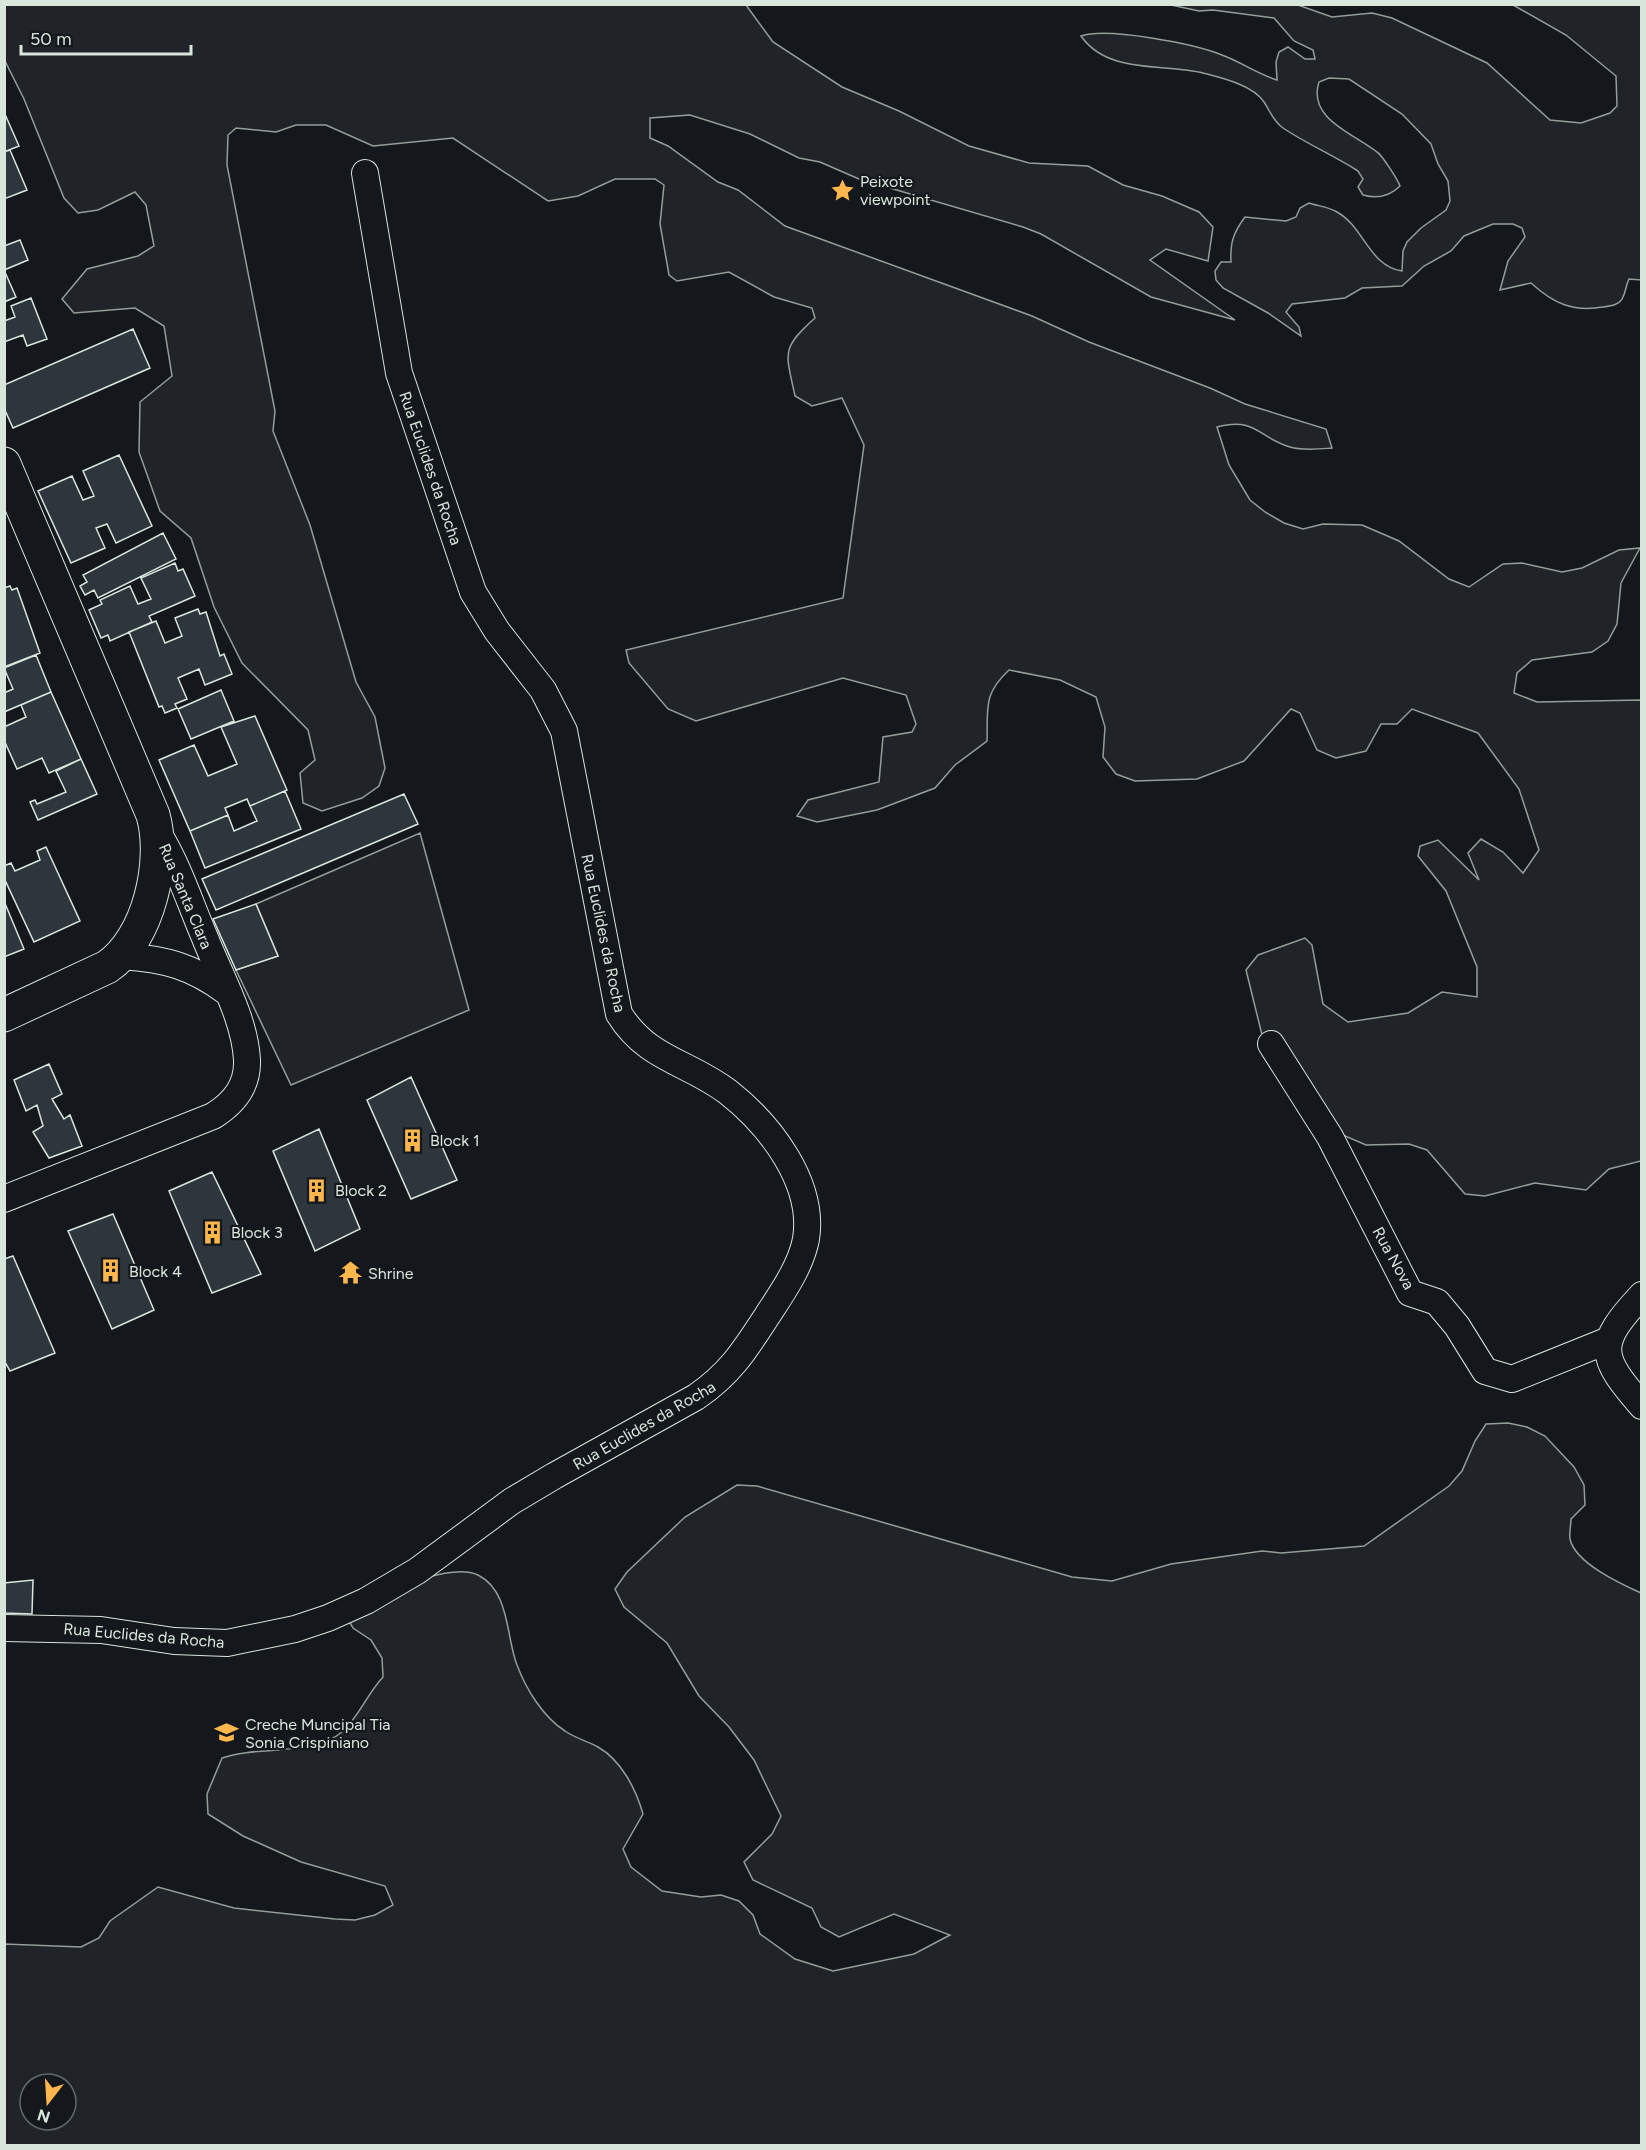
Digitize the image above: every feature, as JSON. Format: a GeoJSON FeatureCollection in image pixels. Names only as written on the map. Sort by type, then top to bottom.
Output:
{"type":"FeatureCollection","features":[{"type":"Feature","properties":{"kind":"main road","name":"Rua Santa Clara"},"geometry":{"type":"LineString","coordinates":[[4,464],[153,815],[158,833]]}},
{"type":"Feature","properties":{"kind":"main road"},"geometry":{"type":"LineString","coordinates":[[4,1015],[107,967],[122,956],[135,939],[149,898],[159,848],[158,833]]}},
{"type":"Feature","properties":{"kind":"street","name":"Rua Euclides da Rocha"},"geometry":{"type":"LineString","coordinates":[[4,1628],[101,1630],[174,1641],[227,1643],[295,1629],[366,1600],[417,1571],[513,1501],[696,1398],[721,1381],[733,1368],[782,1293],[806,1241],[807,1218],[801,1186],[786,1158],[767,1133],[728,1093],[649,1049],[629,1030],[619,1014],[564,731],[543,690],[501,637],[473,592],[399,373],[365,173]]}},
{"type":"Feature","properties":{"kind":"street","name":"Rua Santa Clara"},"geometry":{"type":"LineString","coordinates":[[4,1199],[213,1116],[235,1099],[243,1086],[247,1062],[243,1038],[227,993],[165,844],[158,833]]}},
{"type":"Feature","properties":{"kind":"street"},"geometry":{"type":"LineString","coordinates":[[122,956],[182,966],[204,975],[227,993]]}},
{"type":"Feature","properties":{"kind":"street","name":"Rua Nova"},"geometry":{"type":"LineString","coordinates":[[1271,1044],[1330,1137],[1410,1293],[1437,1302],[1457,1326],[1485,1371],[1512,1379],[1609,1340]]}},
{"type":"Feature","properties":{"kind":"street"},"geometry":{"type":"LineString","coordinates":[[1641,1295],[1618,1320],[1609,1340],[1608,1359],[1615,1375],[1641,1406]]}},
{"type":"Feature","properties":{"kind":"shaded area"},"geometry":{"type":"Polygon","coordinates":[[[5,5],[746,5],[773,42],[842,87],[899,111],[969,146],[1029,163],[1088,166],[1123,185],[1162,196],[1199,212],[1213,227],[1208,261],[1166,249],[1150,260],[1235,320],[1151,297],[1041,234],[1023,227],[859,179],[820,162],[799,158],[750,134],[690,115],[650,118],[650,138],[668,146],[718,182],[738,190],[785,226],[1032,316],[1089,342],[1210,388],[1245,404],[1326,429],[1332,448],[1306,449],[1279,443],[1249,426],[1240,424],[1217,427],[1229,465],[1250,500],[1284,523],[1303,529],[1323,524],[1362,525],[1399,541],[1449,579],[1469,587],[1503,564],[1522,563],[1562,572],[1582,568],[1619,550],[1640,548],[1621,583],[1617,624],[1608,641],[1592,652],[1532,660],[1517,673],[1514,693],[1537,702],[1641,700],[1641,1161],[1609,1169],[1586,1190],[1535,1183],[1485,1196],[1465,1194],[1427,1150],[1409,1144],[1366,1145],[1338,1133],[1263,1039],[1246,970],[1258,955],[1305,938],[1312,945],[1323,1004],[1348,1022],[1408,1013],[1442,992],[1477,997],[1477,967],[1446,891],[1418,856],[1420,846],[1438,840],[1479,880],[1468,853],[1481,839],[1503,852],[1523,873],[1539,850],[1519,789],[1478,733],[1412,709],[1397,724],[1381,724],[1366,751],[1336,758],[1317,750],[1300,713],[1291,709],[1244,761],[1197,779],[1135,781],[1116,774],[1103,757],[1105,727],[1096,697],[1060,680],[1009,670],[991,694],[987,741],[955,765],[935,788],[877,810],[817,822],[797,816],[808,800],[879,782],[883,737],[912,732],[916,724],[906,695],[843,678],[696,721],[668,709],[629,663],[626,650],[843,598],[864,445],[842,398],[812,406],[795,396],[789,370],[788,352],[796,337],[815,318],[812,308],[774,297],[729,272],[677,281],[669,275],[660,224],[664,185],[655,179],[615,179],[578,196],[548,201],[453,138],[373,146],[326,125],[296,125],[276,132],[236,128],[228,135],[227,165],[275,411],[273,431],[310,525],[356,682],[375,717],[385,768],[379,786],[362,798],[322,811],[303,803],[300,773],[315,760],[308,730],[242,663],[214,607],[191,538],[160,511],[139,452],[140,402],[172,376],[164,326],[135,308],[74,313],[62,299],[87,269],[138,256],[154,246],[146,205],[135,192],[98,210],[78,213],[64,198],[24,99],[5,61],[5,5]]]}},
{"type":"Feature","properties":{"kind":"shaded area"},"geometry":{"type":"Polygon","coordinates":[[[1171,5],[1298,5],[1332,17],[1372,13],[1392,18],[1487,63],[1550,120],[1581,123],[1610,113],[1617,106],[1616,76],[1566,35],[1513,5],[1641,5],[1641,280],[1629,279],[1622,300],[1617,303],[1592,308],[1564,305],[1531,283],[1500,290],[1508,261],[1525,237],[1522,228],[1513,224],[1493,224],[1464,236],[1451,251],[1424,266],[1402,286],[1362,288],[1345,298],[1292,304],[1286,312],[1299,327],[1301,336],[1268,313],[1223,288],[1216,280],[1215,271],[1221,262],[1231,262],[1233,238],[1245,217],[1286,221],[1296,217],[1300,208],[1309,203],[1331,209],[1354,227],[1382,262],[1402,271],[1403,251],[1407,242],[1421,228],[1446,210],[1450,201],[1448,181],[1438,164],[1431,144],[1402,114],[1349,79],[1329,78],[1319,82],[1317,95],[1320,106],[1335,124],[1377,152],[1386,162],[1400,186],[1383,196],[1363,195],[1358,187],[1363,179],[1358,171],[1283,128],[1259,96],[1245,87],[1203,73],[1121,62],[1106,57],[1092,48],[1081,36],[1130,35],[1192,46],[1222,55],[1277,80],[1276,62],[1279,52],[1288,47],[1305,59],[1315,59],[1313,50],[1294,41],[1274,18],[1213,10],[1199,11],[1171,5]]]}},
{"type":"Feature","properties":{"kind":"shaded area"},"geometry":{"type":"Polygon","coordinates":[[[420,833],[469,1010],[291,1085],[236,970],[278,956],[256,904],[420,833]]]}},
{"type":"Feature","properties":{"kind":"shaded area"},"geometry":{"type":"Polygon","coordinates":[[[1508,1423],[1527,1427],[1545,1436],[1574,1467],[1584,1485],[1585,1505],[1571,1519],[1570,1539],[1574,1548],[1580,1556],[1600,1572],[1641,1593],[1641,2145],[5,2146],[5,1944],[81,1947],[99,1938],[110,1921],[158,1887],[234,1908],[335,1919],[355,1920],[375,1915],[393,1905],[385,1886],[301,1862],[243,1836],[208,1814],[207,1794],[222,1758],[252,1752],[301,1748],[330,1740],[348,1726],[383,1677],[382,1658],[371,1640],[353,1628],[343,1611],[410,1583],[448,1573],[465,1572],[478,1575],[488,1582],[502,1603],[513,1654],[536,1702],[549,1718],[565,1731],[598,1747],[614,1759],[632,1785],[643,1814],[623,1849],[631,1867],[662,1891],[701,1897],[721,1895],[739,1901],[753,1915],[760,1934],[795,1959],[833,1971],[914,1954],[950,1935],[894,1914],[839,1937],[821,1927],[812,1908],[753,1880],[744,1862],[772,1834],[781,1816],[754,1760],[729,1727],[699,1696],[667,1643],[624,1607],[615,1589],[627,1572],[685,1517],[737,1485],[757,1486],[1072,1577],[1112,1581],[1171,1564],[1262,1551],[1281,1553],[1364,1546],[1449,1486],[1462,1471],[1475,1441],[1486,1424],[1508,1423]]]}},
{"type":"Feature","properties":{"kind":"building"},"geometry":{"type":"Polygon","coordinates":[[[4,112],[19,146],[4,152],[4,112]]]}},
{"type":"Feature","properties":{"kind":"building"},"geometry":{"type":"Polygon","coordinates":[[[10,150],[27,190],[4,199],[4,152],[10,150]]]}},
{"type":"Feature","properties":{"kind":"building"},"geometry":{"type":"Polygon","coordinates":[[[20,240],[28,260],[4,270],[4,246],[20,240]]]}},
{"type":"Feature","properties":{"kind":"building"},"geometry":{"type":"Polygon","coordinates":[[[4,270],[16,297],[4,302],[4,270]]]}},
{"type":"Feature","properties":{"kind":"building"},"geometry":{"type":"Polygon","coordinates":[[[31,298],[47,339],[27,346],[23,335],[4,342],[4,321],[15,317],[11,306],[31,298]]]}},
{"type":"Feature","properties":{"kind":"building"},"geometry":{"type":"Polygon","coordinates":[[[133,329],[150,368],[13,428],[4,408],[4,385],[133,329]]]}},
{"type":"Feature","properties":{"kind":"building"},"geometry":{"type":"Polygon","coordinates":[[[119,455],[152,526],[116,543],[107,524],[96,528],[105,548],[71,563],[38,491],[72,476],[83,500],[94,496],[83,471],[119,455]]]}},
{"type":"Feature","properties":{"kind":"building"},"geometry":{"type":"Polygon","coordinates":[[[163,533],[176,559],[98,598],[94,590],[85,595],[80,586],[87,582],[83,575],[163,533]]]}},
{"type":"Feature","properties":{"kind":"building"},"geometry":{"type":"Polygon","coordinates":[[[175,563],[178,571],[183,569],[195,596],[149,616],[152,622],[110,641],[108,635],[101,638],[89,610],[102,604],[100,600],[130,586],[138,604],[151,599],[141,578],[175,563]]]}},
{"type":"Feature","properties":{"kind":"building"},"geometry":{"type":"Polygon","coordinates":[[[10,586],[12,590],[17,588],[40,653],[4,667],[4,588],[10,586]]]}},
{"type":"Feature","properties":{"kind":"building"},"geometry":{"type":"Polygon","coordinates":[[[198,609],[200,614],[206,612],[220,656],[224,654],[232,674],[205,685],[199,669],[178,678],[187,699],[175,704],[177,708],[165,713],[162,706],[159,707],[129,632],[156,621],[165,643],[182,636],[175,618],[198,609]]]}},
{"type":"Feature","properties":{"kind":"building"},"geometry":{"type":"Polygon","coordinates":[[[36,655],[51,692],[4,712],[4,693],[13,689],[4,668],[36,655]]]}},
{"type":"Feature","properties":{"kind":"building"},"geometry":{"type":"Polygon","coordinates":[[[221,690],[234,721],[191,739],[178,709],[221,690]]]}},
{"type":"Feature","properties":{"kind":"building"},"geometry":{"type":"Polygon","coordinates":[[[51,692],[81,759],[49,773],[42,758],[17,769],[4,740],[4,727],[26,717],[21,705],[51,692]]]}},
{"type":"Feature","properties":{"kind":"building"},"geometry":{"type":"Polygon","coordinates":[[[255,716],[287,790],[250,806],[247,799],[225,808],[228,815],[190,831],[159,760],[194,745],[208,776],[237,764],[221,727],[255,716]]]}},
{"type":"Feature","properties":{"kind":"building"},"geometry":{"type":"Polygon","coordinates":[[[81,759],[97,794],[38,820],[30,802],[35,800],[37,804],[66,792],[56,771],[81,759]]]}},
{"type":"Feature","properties":{"kind":"building"},"geometry":{"type":"Polygon","coordinates":[[[285,791],[301,829],[205,868],[190,831],[228,815],[234,831],[257,821],[250,806],[285,791]]]}},
{"type":"Feature","properties":{"kind":"building"},"geometry":{"type":"Polygon","coordinates":[[[404,794],[418,824],[216,910],[202,879],[404,794]]]}},
{"type":"Feature","properties":{"kind":"building"},"geometry":{"type":"Polygon","coordinates":[[[46,847],[80,921],[34,942],[4,878],[4,866],[11,863],[15,871],[40,860],[37,851],[46,847]]]}},
{"type":"Feature","properties":{"kind":"building"},"geometry":{"type":"Polygon","coordinates":[[[4,901],[24,949],[4,957],[4,901]]]}},
{"type":"Feature","properties":{"kind":"building"},"geometry":{"type":"Polygon","coordinates":[[[256,904],[278,956],[236,970],[213,919],[256,904]]]}},
{"type":"Feature","properties":{"kind":"building"},"geometry":{"type":"Polygon","coordinates":[[[49,1064],[62,1094],[52,1099],[64,1119],[70,1115],[82,1146],[49,1158],[33,1132],[43,1126],[37,1105],[26,1111],[14,1080],[49,1064]]]}},
{"type":"Feature","properties":{"kind":"building","name":"Block 1"},"geometry":{"type":"Polygon","coordinates":[[[411,1077],[457,1180],[411,1199],[367,1100],[411,1077]]]}},
{"type":"Feature","properties":{"kind":"building","name":"Block 2"},"geometry":{"type":"Polygon","coordinates":[[[319,1129],[360,1229],[315,1251],[273,1151],[319,1129]]]}},
{"type":"Feature","properties":{"kind":"building","name":"Block 3"},"geometry":{"type":"Polygon","coordinates":[[[212,1172],[261,1274],[212,1293],[169,1191],[212,1172]]]}},
{"type":"Feature","properties":{"kind":"building","name":"Block 4"},"geometry":{"type":"Polygon","coordinates":[[[113,1214],[154,1310],[112,1329],[68,1231],[113,1214]]]}},
{"type":"Feature","properties":{"kind":"building"},"geometry":{"type":"Polygon","coordinates":[[[13,1256],[55,1353],[10,1371],[4,1360],[4,1259],[13,1256]]]}},
{"type":"Feature","properties":{"kind":"building"},"geometry":{"type":"Polygon","coordinates":[[[33,1580],[32,1614],[4,1613],[4,1583],[33,1580]]]}},
{"type":"Feature","properties":{"kind":"place","name":"Peixote viewpoint"},"geometry":{"type":"Point","coordinates":[842,190]}},
{"type":"Feature","properties":{"kind":"place","name":"Block 1"},"geometry":{"type":"Point","coordinates":[412,1140]}},
{"type":"Feature","properties":{"kind":"place","name":"Block 2"},"geometry":{"type":"Point","coordinates":[317,1190]}},
{"type":"Feature","properties":{"kind":"place","name":"Block 3"},"geometry":{"type":"Point","coordinates":[213,1232]}},
{"type":"Feature","properties":{"kind":"place","name":"Block 4"},"geometry":{"type":"Point","coordinates":[111,1271]}},
{"type":"Feature","properties":{"kind":"place","name":"Shrine"},"geometry":{"type":"Point","coordinates":[350,1273]}},
{"type":"Feature","properties":{"kind":"place","name":"Creche Muncipal Tia Sonia Crispiniano"},"geometry":{"type":"Point","coordinates":[227,1733]}}]}
